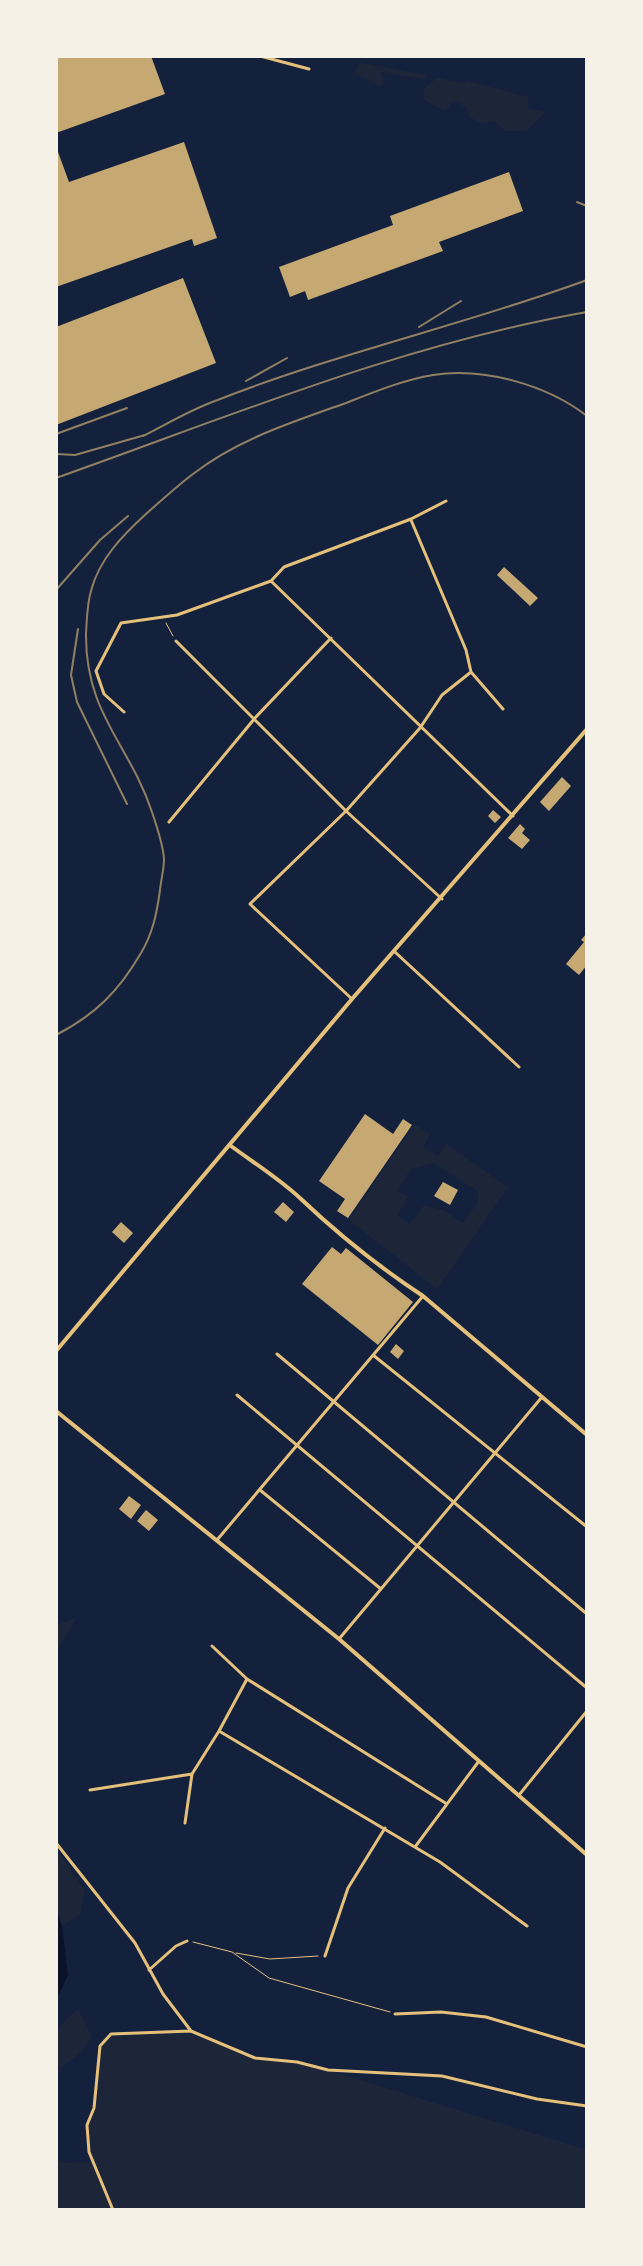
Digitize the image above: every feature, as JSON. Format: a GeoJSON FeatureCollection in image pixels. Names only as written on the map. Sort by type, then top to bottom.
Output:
{"type":"FeatureCollection","features":[{"type":"Feature","properties":{"kind":"street"},"geometry":{"type":"LineString","coordinates":[[263,57],[309,69]]}},
{"type":"Feature","properties":{"kind":"street"},"geometry":{"type":"LineString","coordinates":[[124,712],[104,694],[96,671],[121,623],[177,615],[271,581],[284,567],[411,519],[446,501]]}},
{"type":"Feature","properties":{"kind":"street"},"geometry":{"type":"LineString","coordinates":[[411,519],[466,650],[471,672],[503,709]]}},
{"type":"Feature","properties":{"kind":"street"},"geometry":{"type":"LineString","coordinates":[[271,581],[513,816]]}},
{"type":"Feature","properties":{"kind":"street"},"geometry":{"type":"LineString","coordinates":[[169,822],[255,718],[331,638]]}},
{"type":"Feature","properties":{"kind":"street"},"geometry":{"type":"LineString","coordinates":[[176,641],[346,811],[442,899]]}},
{"type":"Feature","properties":{"kind":"street"},"geometry":{"type":"LineString","coordinates":[[352,999],[250,904],[346,811],[420,728],[442,695],[471,672]]}},
{"type":"Feature","properties":{"kind":"street"},"geometry":{"type":"LineString","coordinates":[[56,1351],[352,999],[587,729]]}},
{"type":"Feature","properties":{"kind":"street"},"geometry":{"type":"LineString","coordinates":[[395,952],[519,1067]]}},
{"type":"Feature","properties":{"kind":"street"},"geometry":{"type":"LineString","coordinates":[[231,1146],[303,1200],[306,1206],[383,1268],[423,1296],[587,1435]]}},
{"type":"Feature","properties":{"kind":"street"},"geometry":{"type":"LineString","coordinates":[[217,1540],[423,1296]]}},
{"type":"Feature","properties":{"kind":"street"},"geometry":{"type":"LineString","coordinates":[[277,1354],[587,1614]]}},
{"type":"Feature","properties":{"kind":"street"},"geometry":{"type":"LineString","coordinates":[[373,1355],[587,1527]]}},
{"type":"Feature","properties":{"kind":"street"},"geometry":{"type":"LineString","coordinates":[[237,1395],[587,1688]]}},
{"type":"Feature","properties":{"kind":"street"},"geometry":{"type":"LineString","coordinates":[[339,1639],[542,1397]]}},
{"type":"Feature","properties":{"kind":"street"},"geometry":{"type":"LineString","coordinates":[[56,1411],[339,1639],[587,1855]]}},
{"type":"Feature","properties":{"kind":"street"},"geometry":{"type":"LineString","coordinates":[[259,1490],[381,1589]]}},
{"type":"Feature","properties":{"kind":"street"},"geometry":{"type":"LineString","coordinates":[[212,1646],[247,1679],[447,1804]]}},
{"type":"Feature","properties":{"kind":"street"},"geometry":{"type":"LineString","coordinates":[[185,1823],[192,1774],[247,1679]]}},
{"type":"Feature","properties":{"kind":"street"},"geometry":{"type":"LineString","coordinates":[[518,1795],[587,1711]]}},
{"type":"Feature","properties":{"kind":"street"},"geometry":{"type":"LineString","coordinates":[[219,1731],[440,1862],[527,1926]]}},
{"type":"Feature","properties":{"kind":"street"},"geometry":{"type":"LineString","coordinates":[[415,1847],[479,1761]]}},
{"type":"Feature","properties":{"kind":"street"},"geometry":{"type":"LineString","coordinates":[[90,1790],[192,1774]]}},
{"type":"Feature","properties":{"kind":"street"},"geometry":{"type":"LineString","coordinates":[[325,1956],[348,1888],[385,1828]]}},
{"type":"Feature","properties":{"kind":"street"},"geometry":{"type":"LineString","coordinates":[[56,1843],[135,1943],[149,1970],[191,2031]]}},
{"type":"Feature","properties":{"kind":"street"},"geometry":{"type":"LineString","coordinates":[[149,1970],[176,1946],[187,1941]]}},
{"type":"Feature","properties":{"kind":"street"},"geometry":{"type":"LineString","coordinates":[[395,2014],[441,2012],[486,2017],[587,2047]]}},
{"type":"Feature","properties":{"kind":"street"},"geometry":{"type":"LineString","coordinates":[[113,2210],[89,2152],[87,2134],[94,2108],[102,2041],[111,2034],[191,2031],[255,2058],[297,2062],[328,2070],[442,2076],[537,2099],[587,2106]]}},
{"type":"Feature","properties":{"kind":"path"},"geometry":{"type":"LineString","coordinates":[[163,617],[176,641]]}},
{"type":"Feature","properties":{"kind":"path"},"geometry":{"type":"LineString","coordinates":[[187,1941],[270,1959],[325,1956]]}},
{"type":"Feature","properties":{"kind":"path"},"geometry":{"type":"LineString","coordinates":[[232,1952],[269,1978],[395,2014]]}},
{"type":"Feature","properties":{"kind":"shaded area"},"geometry":{"type":"Polygon","coordinates":[[[360,62],[426,75],[424,79],[381,72],[384,83],[380,86],[354,73],[360,62]]]}},
{"type":"Feature","properties":{"kind":"shaded area"},"geometry":{"type":"Polygon","coordinates":[[[437,78],[467,81],[528,97],[530,109],[546,112],[526,131],[505,131],[494,121],[483,124],[469,117],[467,108],[455,101],[444,111],[423,99],[424,88],[437,78]]]}},
{"type":"Feature","properties":{"kind":"shaded area"},"geometry":{"type":"Polygon","coordinates":[[[415,1124],[430,1134],[423,1147],[438,1156],[446,1144],[508,1187],[437,1289],[349,1220],[415,1124]],[[433,1163],[411,1169],[397,1190],[408,1197],[397,1215],[410,1224],[424,1205],[446,1211],[463,1223],[478,1202],[478,1191],[433,1163]]]}},
{"type":"Feature","properties":{"kind":"shaded area"},"geometry":{"type":"Polygon","coordinates":[[[76,1618],[56,1653],[56,1625],[76,1618]]]}},
{"type":"Feature","properties":{"kind":"shaded area"},"geometry":{"type":"Polygon","coordinates":[[[56,1848],[84,1890],[81,1914],[62,1926],[56,1907],[56,1848]]]}},
{"type":"Feature","properties":{"kind":"shaded area"},"geometry":{"type":"Polygon","coordinates":[[[56,1907],[62,1926],[68,1975],[56,2001],[56,1907]]]}},
{"type":"Feature","properties":{"kind":"shaded area"},"geometry":{"type":"Polygon","coordinates":[[[78,2009],[92,2037],[81,2052],[60,2069],[56,2059],[57,2036],[64,2022],[78,2009]]]}},
{"type":"Feature","properties":{"kind":"shaded area"},"geometry":{"type":"Polygon","coordinates":[[[180,2029],[255,2058],[297,2062],[328,2070],[587,2150],[587,2210],[56,2210],[56,2158],[65,2163],[92,2162],[87,2133],[102,2041],[111,2034],[180,2029]]]}},
{"type":"Feature","properties":{"kind":"building"},"geometry":{"type":"Polygon","coordinates":[[[56,56],[151,56],[165,94],[56,133],[56,56]]]}},
{"type":"Feature","properties":{"kind":"building"},"geometry":{"type":"Polygon","coordinates":[[[184,142],[217,238],[194,246],[192,239],[56,287],[56,153],[69,182],[184,142]]]}},
{"type":"Feature","properties":{"kind":"building"},"geometry":{"type":"Polygon","coordinates":[[[509,172],[523,211],[439,242],[443,251],[308,300],[305,291],[290,297],[279,267],[393,225],[390,216],[509,172]]]}},
{"type":"Feature","properties":{"kind":"building"},"geometry":{"type":"Polygon","coordinates":[[[183,278],[216,363],[56,425],[56,327],[183,278]]]}},
{"type":"Feature","properties":{"kind":"building"},"geometry":{"type":"Polygon","coordinates":[[[504,567],[538,598],[530,606],[497,575],[504,567]]]}},
{"type":"Feature","properties":{"kind":"building"},"geometry":{"type":"Polygon","coordinates":[[[562,777],[571,786],[549,811],[540,802],[562,777]]]}},
{"type":"Feature","properties":{"kind":"building"},"geometry":{"type":"Polygon","coordinates":[[[493,810],[501,817],[495,823],[488,816],[493,810]]]}},
{"type":"Feature","properties":{"kind":"building"},"geometry":{"type":"Polygon","coordinates":[[[520,824],[525,829],[522,833],[530,840],[522,849],[508,838],[520,824]]]}},
{"type":"Feature","properties":{"kind":"building"},"geometry":{"type":"Polygon","coordinates":[[[587,933],[587,965],[579,975],[566,964],[584,942],[581,940],[587,933]]]}},
{"type":"Feature","properties":{"kind":"building"},"geometry":{"type":"Polygon","coordinates":[[[365,1114],[393,1134],[403,1119],[412,1125],[348,1218],[337,1211],[345,1199],[319,1181],[365,1114]]]}},
{"type":"Feature","properties":{"kind":"building"},"geometry":{"type":"Polygon","coordinates":[[[443,1182],[458,1190],[450,1205],[434,1196],[443,1182]]]}},
{"type":"Feature","properties":{"kind":"building"},"geometry":{"type":"Polygon","coordinates":[[[283,1202],[294,1212],[286,1222],[274,1212],[283,1202]]]}},
{"type":"Feature","properties":{"kind":"building"},"geometry":{"type":"Polygon","coordinates":[[[121,1222],[133,1233],[124,1243],[112,1232],[121,1222]]]}},
{"type":"Feature","properties":{"kind":"building"},"geometry":{"type":"Polygon","coordinates":[[[332,1247],[341,1254],[346,1248],[413,1302],[378,1345],[302,1284],[332,1247]]]}},
{"type":"Feature","properties":{"kind":"building"},"geometry":{"type":"Polygon","coordinates":[[[396,1344],[404,1351],[398,1359],[390,1352],[396,1344]]]}},
{"type":"Feature","properties":{"kind":"building"},"geometry":{"type":"Polygon","coordinates":[[[129,1496],[141,1505],[131,1519],[119,1509],[129,1496]]]}},
{"type":"Feature","properties":{"kind":"building"},"geometry":{"type":"Polygon","coordinates":[[[146,1510],[158,1520],[149,1531],[137,1521],[146,1510]]]}},
{"type":"Feature","properties":{"kind":"railway"},"geometry":{"type":"LineString","coordinates":[[577,202],[587,206]]}},
{"type":"Feature","properties":{"kind":"railway"},"geometry":{"type":"LineString","coordinates":[[143,436],[197,409],[261,384],[587,280]]}},
{"type":"Feature","properties":{"kind":"railway"},"geometry":{"type":"LineString","coordinates":[[419,327],[461,301]]}},
{"type":"Feature","properties":{"kind":"railway"},"geometry":{"type":"LineString","coordinates":[[56,478],[384,362],[519,326],[587,312]]}},
{"type":"Feature","properties":{"kind":"railway"},"geometry":{"type":"LineString","coordinates":[[246,381],[287,358]]}},
{"type":"Feature","properties":{"kind":"railway"},"geometry":{"type":"LineString","coordinates":[[56,1035],[94,1010],[133,967],[151,930],[164,867],[152,812],[143,788],[100,707],[88,661],[86,633],[91,591],[100,568],[121,539],[181,483],[228,451],[286,425],[411,380],[453,373],[494,376],[553,395],[587,416]]}},
{"type":"Feature","properties":{"kind":"railway"},"geometry":{"type":"LineString","coordinates":[[56,434],[127,408]]}},
{"type":"Feature","properties":{"kind":"railway"},"geometry":{"type":"LineString","coordinates":[[56,454],[75,455],[145,435]]}},
{"type":"Feature","properties":{"kind":"railway"},"geometry":{"type":"LineString","coordinates":[[56,590],[100,540],[128,516]]}},
{"type":"Feature","properties":{"kind":"railway"},"geometry":{"type":"LineString","coordinates":[[78,629],[71,675],[77,702],[127,804]]}}]}
